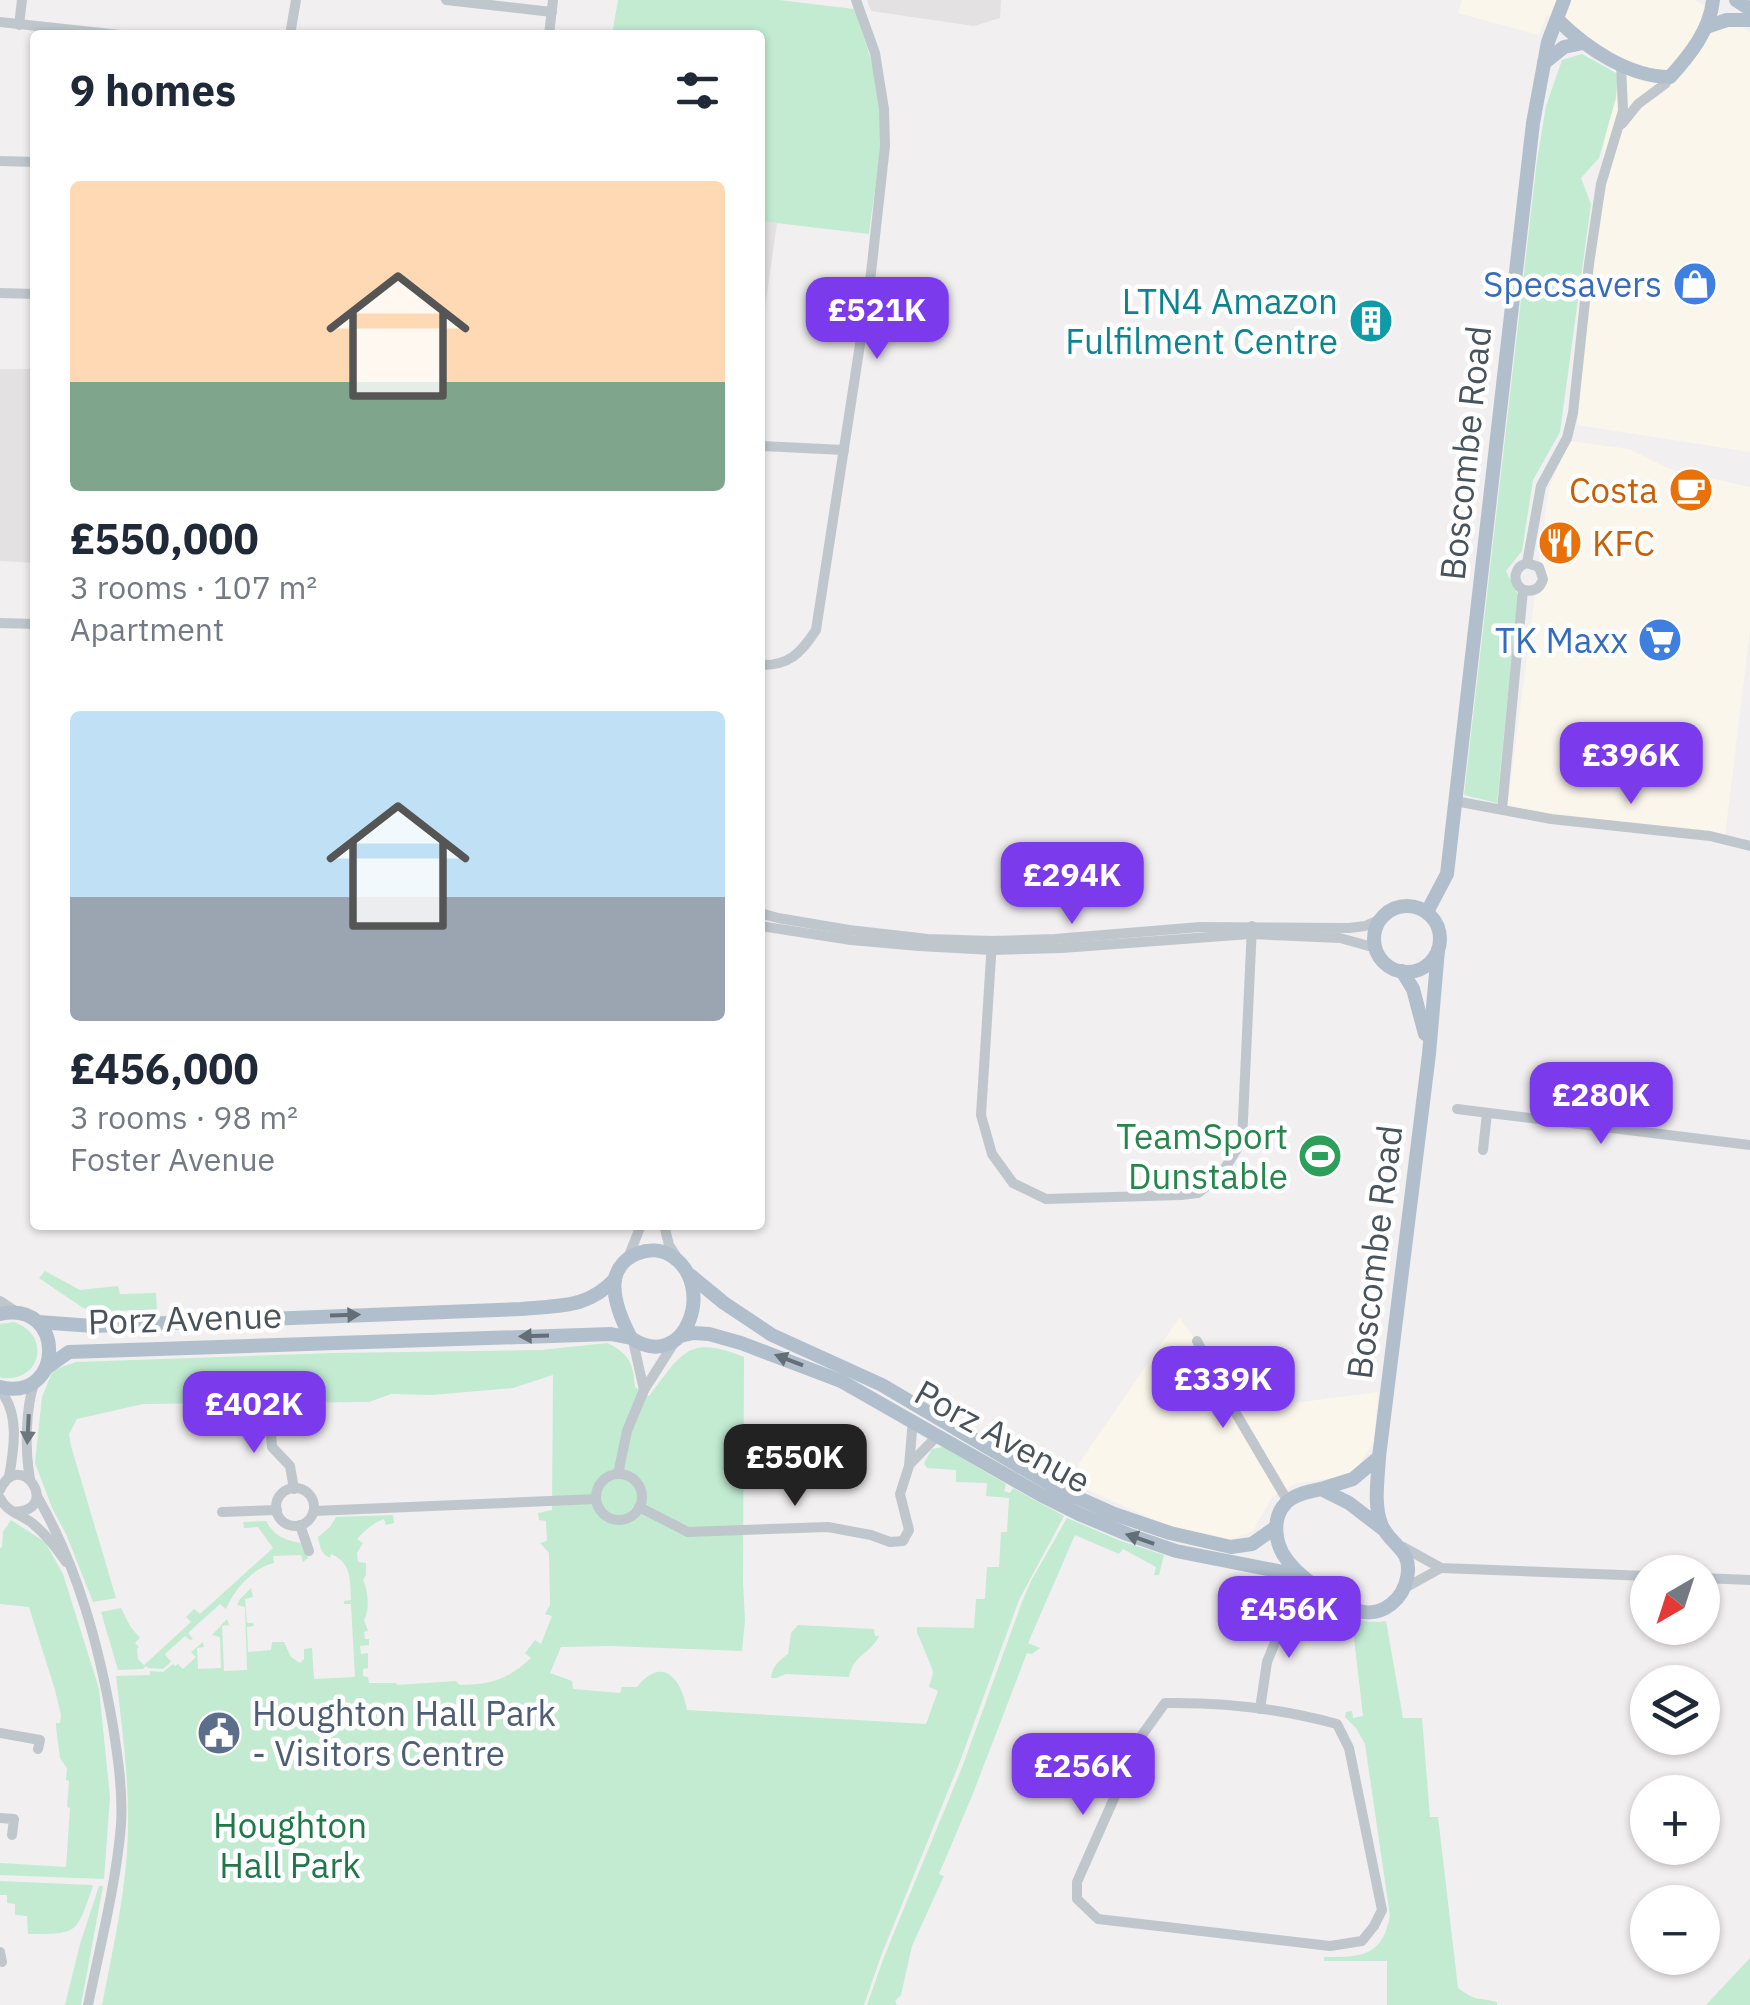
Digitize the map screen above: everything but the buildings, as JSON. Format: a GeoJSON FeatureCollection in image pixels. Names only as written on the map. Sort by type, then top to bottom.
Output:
{"type":"FeatureCollection","features":[{"type":"Feature","properties":{"kind":"main road","name":"Boscombe Road"},"geometry":{"type":"LineString","coordinates":[[1427,912],[1446,874],[1533,123],[1548,42],[1564,0]]}},
{"type":"Feature","properties":{"kind":"main road"},"geometry":{"type":"LineString","coordinates":[[1558,20],[1583,43],[1621,64],[1652,77],[1670,77],[1706,28],[1713,0]]}},
{"type":"Feature","properties":{"kind":"main road"},"geometry":{"type":"LineString","coordinates":[[1736,0],[1750,9]]}},
{"type":"Feature","properties":{"kind":"main road"},"geometry":{"type":"LineString","coordinates":[[1706,28],[1727,20],[1750,20]]}},
{"type":"Feature","properties":{"kind":"main road"},"geometry":{"type":"LineString","coordinates":[[1544,62],[1564,47],[1583,43]]}},
{"type":"Feature","properties":{"kind":"main road"},"geometry":{"type":"LineString","coordinates":[[1398,907],[1427,912],[1439,930],[1433,960],[1414,971],[1391,968],[1376,948],[1376,928],[1381,919],[1398,907]]}},
{"type":"Feature","properties":{"kind":"main road","name":"Boscombe Road"},"geometry":{"type":"LineString","coordinates":[[1383,1528],[1377,1508],[1378,1457],[1438,950]]}},
{"type":"Feature","properties":{"kind":"main road","name":"Boscombe Road"},"geometry":{"type":"LineString","coordinates":[[1402,972],[1413,989],[1428,1054]]}},
{"type":"Feature","properties":{"kind":"main road"},"geometry":{"type":"LineString","coordinates":[[666,1252],[690,1274],[692,1310],[688,1326],[677,1339],[663,1346],[649,1346],[632,1339],[616,1302],[615,1279],[628,1259],[637,1253],[666,1252]]}},
{"type":"Feature","properties":{"kind":"main road","name":"Porz Avenue"},"geometry":{"type":"LineString","coordinates":[[690,1274],[772,1335],[882,1385],[1058,1489],[1114,1514],[1170,1534],[1231,1547],[1252,1544],[1276,1527]]}},
{"type":"Feature","properties":{"kind":"main road","name":"Porz Avenue"},"geometry":{"type":"LineString","coordinates":[[38,1322],[93,1326],[521,1309],[579,1303],[600,1295],[615,1279]]}},
{"type":"Feature","properties":{"kind":"main road"},"geometry":{"type":"LineString","coordinates":[[0,1314],[18,1312],[38,1322],[48,1339],[49,1359],[41,1374]]}},
{"type":"Feature","properties":{"kind":"main road","name":"Porz Avenue"},"geometry":{"type":"LineString","coordinates":[[677,1339],[693,1333],[709,1334],[841,1380],[1040,1495],[1127,1534],[1176,1550],[1304,1577]]}},
{"type":"Feature","properties":{"kind":"main road","name":"Porz Avenue"},"geometry":{"type":"LineString","coordinates":[[0,1388],[17,1389],[69,1352],[611,1334],[632,1339]]}},
{"type":"Feature","properties":{"kind":"main road"},"geometry":{"type":"LineString","coordinates":[[1321,1488],[1383,1528],[1408,1560],[1405,1588],[1393,1604],[1375,1612],[1358,1612],[1327,1594],[1286,1559],[1276,1527],[1287,1500],[1321,1488],[1352,1479],[1378,1457]]}},
{"type":"Feature","properties":{"kind":"street"},"geometry":{"type":"LineString","coordinates":[[20,25],[22,0]]}},
{"type":"Feature","properties":{"kind":"street"},"geometry":{"type":"LineString","coordinates":[[290,30],[296,0]]}},
{"type":"Feature","properties":{"kind":"street"},"geometry":{"type":"LineString","coordinates":[[446,0],[552,6]]}},
{"type":"Feature","properties":{"kind":"street"},"geometry":{"type":"LineString","coordinates":[[765,665],[802,652],[816,630],[871,272],[882,188],[884,109],[874,53],[856,0]]}},
{"type":"Feature","properties":{"kind":"street"},"geometry":{"type":"LineString","coordinates":[[0,22],[70,30]]}},
{"type":"Feature","properties":{"kind":"street"},"geometry":{"type":"LineString","coordinates":[[1527,563],[1541,486],[1568,438],[1573,413],[1601,184],[1624,110],[1621,64]]}},
{"type":"Feature","properties":{"kind":"street"},"geometry":{"type":"LineString","coordinates":[[1619,130],[1638,104],[1670,77]]}},
{"type":"Feature","properties":{"kind":"street"},"geometry":{"type":"LineString","coordinates":[[0,161],[30,162]]}},
{"type":"Feature","properties":{"kind":"street"},"geometry":{"type":"LineString","coordinates":[[0,293],[30,294]]}},
{"type":"Feature","properties":{"kind":"street"},"geometry":{"type":"LineString","coordinates":[[765,446],[844,450]]}},
{"type":"Feature","properties":{"kind":"street"},"geometry":{"type":"LineString","coordinates":[[1520,566],[1539,566],[1543,579],[1538,588],[1523,590],[1516,583],[1515,574],[1520,566]]}},
{"type":"Feature","properties":{"kind":"street"},"geometry":{"type":"LineString","coordinates":[[1502,809],[1523,590]]}},
{"type":"Feature","properties":{"kind":"street"},"geometry":{"type":"LineString","coordinates":[[0,623],[30,624]]}},
{"type":"Feature","properties":{"kind":"street"},"geometry":{"type":"LineString","coordinates":[[1456,801],[1551,819],[1710,836],[1750,846]]}},
{"type":"Feature","properties":{"kind":"street"},"geometry":{"type":"LineString","coordinates":[[765,914],[849,930],[992,946]]}},
{"type":"Feature","properties":{"kind":"street"},"geometry":{"type":"LineString","coordinates":[[765,927],[920,946],[1062,948],[1251,930],[1349,928],[1381,919]]}},
{"type":"Feature","properties":{"kind":"street"},"geometry":{"type":"LineString","coordinates":[[992,946],[981,1115],[992,1154],[1013,1183],[1046,1198],[1181,1196],[1198,1193],[1220,1176],[1242,1141],[1251,930]]}},
{"type":"Feature","properties":{"kind":"street"},"geometry":{"type":"LineString","coordinates":[[1251,930],[1340,938],[1376,948]]}},
{"type":"Feature","properties":{"kind":"street"},"geometry":{"type":"LineString","coordinates":[[1457,1109],[1750,1145]]}},
{"type":"Feature","properties":{"kind":"street"},"geometry":{"type":"LineString","coordinates":[[1483,1150],[1487,1113]]}},
{"type":"Feature","properties":{"kind":"street"},"geometry":{"type":"LineString","coordinates":[[628,1259],[639,1230]]}},
{"type":"Feature","properties":{"kind":"street"},"geometry":{"type":"LineString","coordinates":[[665,1230],[668,1245],[679,1261]]}},
{"type":"Feature","properties":{"kind":"street"},"geometry":{"type":"LineString","coordinates":[[0,1301],[18,1312]]}},
{"type":"Feature","properties":{"kind":"street"},"geometry":{"type":"LineString","coordinates":[[632,1339],[644,1390]]}},
{"type":"Feature","properties":{"kind":"street"},"geometry":{"type":"LineString","coordinates":[[618,1474],[627,1430],[644,1390],[677,1339]]}},
{"type":"Feature","properties":{"kind":"street"},"geometry":{"type":"LineString","coordinates":[[1197,1341],[1287,1500]]}},
{"type":"Feature","properties":{"kind":"street"},"geometry":{"type":"LineString","coordinates":[[30,1479],[30,1396],[41,1374]]}},
{"type":"Feature","properties":{"kind":"street"},"geometry":{"type":"LineString","coordinates":[[0,1388],[12,1416],[14,1445],[3,1483]]}},
{"type":"Feature","properties":{"kind":"street"},"geometry":{"type":"LineString","coordinates":[[269,1412],[272,1447],[290,1466],[294,1489]]}},
{"type":"Feature","properties":{"kind":"street"},"geometry":{"type":"LineString","coordinates":[[639,1508],[688,1532],[828,1527],[890,1542],[903,1541],[909,1530],[900,1494],[909,1466],[913,1420]]}},
{"type":"Feature","properties":{"kind":"street"},"geometry":{"type":"LineString","coordinates":[[909,1466],[938,1435]]}},
{"type":"Feature","properties":{"kind":"street"},"geometry":{"type":"LineString","coordinates":[[618,1474],[638,1485],[642,1500],[629,1518],[614,1520],[602,1512],[596,1499],[604,1480],[618,1474]]}},
{"type":"Feature","properties":{"kind":"street"},"geometry":{"type":"LineString","coordinates":[[3,1483],[20,1475],[30,1479],[58,1532],[103,1668],[118,1753],[122,1801],[116,1868],[88,2005]]}},
{"type":"Feature","properties":{"kind":"street"},"geometry":{"type":"LineString","coordinates":[[294,1489],[309,1495],[314,1511],[300,1526],[282,1521],[277,1510],[279,1498],[294,1489]]}},
{"type":"Feature","properties":{"kind":"street"},"geometry":{"type":"LineString","coordinates":[[7,1510],[26,1511],[37,1496]]}},
{"type":"Feature","properties":{"kind":"street"},"geometry":{"type":"LineString","coordinates":[[0,1498],[7,1510],[34,1524],[76,1577]]}},
{"type":"Feature","properties":{"kind":"street"},"geometry":{"type":"LineString","coordinates":[[314,1511],[596,1499]]}},
{"type":"Feature","properties":{"kind":"street"},"geometry":{"type":"LineString","coordinates":[[222,1512],[277,1510]]}},
{"type":"Feature","properties":{"kind":"street"},"geometry":{"type":"LineString","coordinates":[[300,1526],[309,1552]]}},
{"type":"Feature","properties":{"kind":"street"},"geometry":{"type":"LineString","coordinates":[[1398,1544],[1441,1568],[1630,1575]]}},
{"type":"Feature","properties":{"kind":"street"},"geometry":{"type":"LineString","coordinates":[[1405,1588],[1441,1568]]}},
{"type":"Feature","properties":{"kind":"street"},"geometry":{"type":"LineString","coordinates":[[1301,1607],[1304,1577]]}},
{"type":"Feature","properties":{"kind":"street"},"geometry":{"type":"LineString","coordinates":[[1720,1579],[1750,1580]]}},
{"type":"Feature","properties":{"kind":"street"},"geometry":{"type":"LineString","coordinates":[[1260,1709],[1266,1662],[1276,1640],[1301,1607],[1327,1594]]}},
{"type":"Feature","properties":{"kind":"street"},"geometry":{"type":"LineString","coordinates":[[1165,1703],[1260,1709],[1337,1724],[1349,1748],[1382,1910],[1374,1926],[1362,1941],[1330,1946],[1098,1919],[1077,1899],[1077,1882],[1142,1735],[1165,1703]]}},
{"type":"Feature","properties":{"kind":"street"},"geometry":{"type":"LineString","coordinates":[[0,1733],[40,1740],[38,1748]]}},
{"type":"Feature","properties":{"kind":"street"},"geometry":{"type":"LineString","coordinates":[[0,1818],[14,1819],[12,1835]]}},
{"type":"Feature","properties":{"kind":"shaded area"},"geometry":{"type":"Polygon","coordinates":[[[867,0],[1001,0],[1000,18],[974,26],[871,11],[867,0]]]}},
{"type":"Feature","properties":{"kind":"shaded area"},"geometry":{"type":"Polygon","coordinates":[[[1462,0],[1694,0],[1750,32],[1750,452],[1577,425],[1613,55],[1547,15],[1539,35],[1458,13],[1462,0]]]}},
{"type":"Feature","properties":{"kind":"shaded area"},"geometry":{"type":"Polygon","coordinates":[[[765,222],[777,223],[765,308],[765,222]]]}},
{"type":"Feature","properties":{"kind":"shaded area"},"geometry":{"type":"Polygon","coordinates":[[[0,369],[30,369],[30,563],[0,561],[0,369]]]}},
{"type":"Feature","properties":{"kind":"shaded area"},"geometry":{"type":"Polygon","coordinates":[[[1569,441],[1629,449],[1669,469],[1750,487],[1750,630],[1725,835],[1507,810],[1549,487],[1569,441]]]}},
{"type":"Feature","properties":{"kind":"shaded area"},"geometry":{"type":"Polygon","coordinates":[[[1179,1318],[1250,1409],[1378,1392],[1374,1442],[1358,1466],[1345,1476],[1297,1483],[1272,1497],[1253,1531],[1229,1540],[1171,1527],[1070,1482],[1179,1318]]]}},
{"type":"Feature","properties":{"kind":"green space"},"geometry":{"type":"Polygon","coordinates":[[[618,0],[779,0],[854,9],[872,65],[880,117],[880,150],[869,234],[765,222],[765,30],[613,30],[618,0]]]}},
{"type":"Feature","properties":{"kind":"green space"},"geometry":{"type":"Polygon","coordinates":[[[1582,54],[1618,74],[1616,98],[1599,158],[1581,178],[1591,204],[1560,432],[1533,480],[1522,551],[1506,571],[1518,595],[1497,803],[1464,795],[1537,160],[1546,106],[1562,60],[1582,54]]]}},
{"type":"Feature","properties":{"kind":"green space"},"geometry":{"type":"Polygon","coordinates":[[[45,1271],[80,1290],[118,1286],[120,1294],[156,1293],[157,1310],[83,1308],[39,1278],[45,1271]]]}},
{"type":"Feature","properties":{"kind":"green space"},"geometry":{"type":"Polygon","coordinates":[[[14,1322],[33,1337],[37,1356],[26,1373],[2,1378],[0,1324],[14,1322]]]}},
{"type":"Feature","properties":{"kind":"green space","name":"Houghton Hall Park"},"geometry":{"type":"Polygon","coordinates":[[[607,1343],[625,1355],[635,1387],[649,1396],[688,1352],[710,1347],[744,1357],[742,1651],[561,1647],[550,1673],[572,1681],[573,1689],[620,1693],[622,1687],[637,1687],[647,1677],[663,1672],[676,1681],[687,1710],[926,1724],[938,1691],[929,1687],[933,1671],[917,1627],[974,1628],[976,1599],[985,1599],[987,1567],[999,1567],[1001,1532],[1007,1532],[1009,1498],[986,1496],[987,1483],[956,1482],[956,1470],[927,1468],[924,1463],[932,1449],[943,1447],[1006,1484],[1004,1491],[1010,1493],[1013,1488],[1064,1516],[1019,1600],[864,2005],[102,2005],[122,1896],[128,1830],[116,1676],[150,1675],[150,1671],[163,1672],[173,1664],[183,1669],[196,1657],[191,1652],[203,1642],[204,1647],[197,1648],[198,1669],[221,1668],[220,1637],[212,1635],[227,1619],[229,1625],[222,1626],[224,1671],[247,1670],[245,1607],[237,1605],[251,1588],[253,1597],[245,1599],[247,1623],[254,1626],[247,1627],[248,1652],[271,1650],[272,1642],[284,1642],[291,1657],[300,1663],[304,1649],[312,1648],[314,1679],[355,1677],[351,1604],[344,1604],[351,1600],[348,1573],[343,1562],[325,1554],[318,1537],[336,1517],[393,1515],[394,1523],[386,1525],[384,1519],[357,1539],[363,1543],[357,1553],[358,1562],[366,1563],[363,1580],[368,1600],[364,1620],[368,1631],[364,1632],[369,1645],[360,1646],[361,1654],[368,1653],[368,1668],[363,1669],[363,1676],[368,1677],[369,1683],[456,1681],[460,1685],[490,1682],[514,1671],[531,1658],[525,1653],[535,1640],[541,1644],[552,1616],[545,1614],[550,1605],[549,1553],[540,1543],[547,1541],[546,1521],[539,1520],[538,1513],[552,1510],[553,1375],[513,1388],[432,1395],[391,1394],[369,1402],[143,1404],[77,1419],[69,1434],[71,1446],[116,1598],[93,1602],[35,1463],[42,1397],[53,1370],[76,1362],[541,1350],[607,1343]]]}},
{"type":"Feature","properties":{"kind":"green space"},"geometry":{"type":"Polygon","coordinates":[[[1067,1518],[1164,1555],[1159,1575],[1154,1575],[1156,1567],[1123,1549],[1119,1554],[1075,1535],[1028,1643],[1040,1648],[1027,1653],[939,1874],[944,1876],[912,1946],[897,2005],[867,2005],[963,1765],[1022,1602],[1067,1518]]]}},
{"type":"Feature","properties":{"kind":"green space"},"geometry":{"type":"Polygon","coordinates":[[[11,1520],[45,1542],[63,1574],[99,1689],[110,1797],[104,1879],[0,1875],[0,1863],[66,1867],[70,1808],[67,1768],[60,1758],[56,1726],[61,1715],[29,1607],[0,1604],[0,1548],[3,1532],[11,1520]]]}},
{"type":"Feature","properties":{"kind":"green space"},"geometry":{"type":"Polygon","coordinates":[[[266,1521],[282,1537],[304,1543],[308,1558],[303,1562],[301,1555],[273,1556],[274,1563],[245,1581],[226,1609],[220,1604],[188,1633],[193,1639],[185,1636],[165,1654],[171,1662],[163,1669],[146,1666],[118,1670],[101,1612],[121,1608],[140,1638],[135,1643],[139,1647],[138,1659],[144,1665],[191,1622],[186,1617],[194,1609],[200,1614],[273,1548],[258,1527],[244,1528],[243,1522],[266,1521]]]}},
{"type":"Feature","properties":{"kind":"green space"},"geometry":{"type":"Polygon","coordinates":[[[1325,1606],[1361,1620],[1386,1621],[1403,1718],[1422,1718],[1430,1817],[1438,1817],[1458,1988],[1497,2005],[1387,2005],[1387,1961],[1324,1961],[1324,1957],[1368,1952],[1381,1940],[1390,1916],[1365,1744],[1345,1717],[1346,1712],[1352,1711],[1353,1718],[1363,1716],[1353,1630],[1323,1617],[1310,1627],[1305,1625],[1315,1611],[1325,1606]]]}},
{"type":"Feature","properties":{"kind":"green space"},"geometry":{"type":"Polygon","coordinates":[[[798,1625],[874,1629],[875,1636],[879,1636],[855,1663],[849,1677],[786,1674],[771,1678],[779,1661],[788,1654],[791,1633],[798,1625]]]}},
{"type":"Feature","properties":{"kind":"green space"},"geometry":{"type":"Polygon","coordinates":[[[0,1881],[93,1886],[83,1914],[73,1928],[28,1934],[27,1916],[15,1915],[15,1904],[7,1903],[7,1895],[0,1895],[0,1881]]]}},
{"type":"Feature","properties":{"kind":"green space"},"geometry":{"type":"Polygon","coordinates":[[[99,1886],[103,1886],[81,2005],[65,2005],[80,1944],[99,1886]]]}},
{"type":"Feature","properties":{"kind":"green space"},"geometry":{"type":"Polygon","coordinates":[[[1750,1958],[1750,2005],[1706,2005],[1750,1958]]]}},
{"type":"Feature","properties":{"kind":"place","name":"Specsavers"},"geometry":{"type":"Point","coordinates":[1695,284]}},
{"type":"Feature","properties":{"kind":"place","name":"LTN4 Amazon Fulfilment Centre"},"geometry":{"type":"Point","coordinates":[1371,321]}},
{"type":"Feature","properties":{"kind":"place","name":"Costa"},"geometry":{"type":"Point","coordinates":[1691,490]}},
{"type":"Feature","properties":{"kind":"place","name":"KFC"},"geometry":{"type":"Point","coordinates":[1560,543]}},
{"type":"Feature","properties":{"kind":"place","name":"TK Maxx"},"geometry":{"type":"Point","coordinates":[1660,640]}},
{"type":"Feature","properties":{"kind":"place","name":"TeamSport Dunstable"},"geometry":{"type":"Point","coordinates":[1320,1156]}},
{"type":"Feature","properties":{"kind":"place","name":"Houghton Hall Park - Visitors Centre"},"geometry":{"type":"Point","coordinates":[219,1733]}}]}
